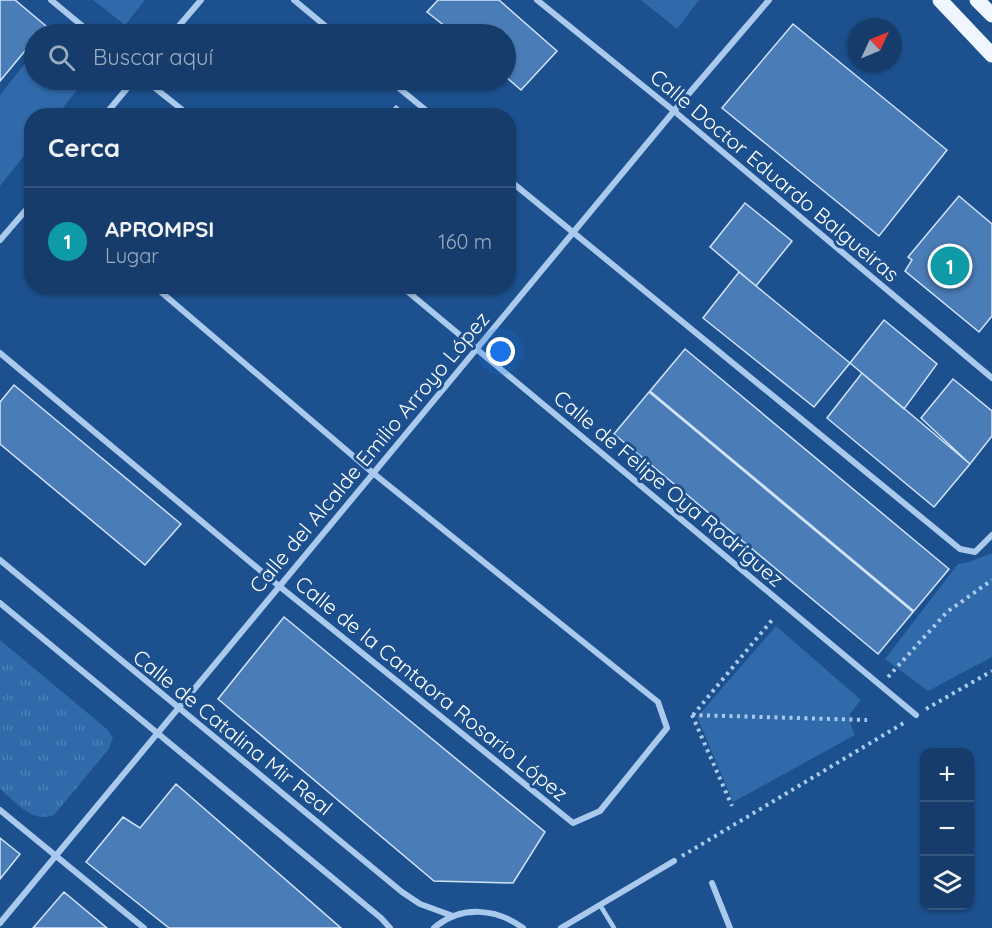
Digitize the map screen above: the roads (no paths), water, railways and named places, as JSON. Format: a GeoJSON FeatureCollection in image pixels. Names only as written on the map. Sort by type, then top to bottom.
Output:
{"type":"FeatureCollection","features":[{"type":"Feature","properties":{"kind":"main road"},"geometry":{"type":"LineString","coordinates":[[940,0],[992,55]]}},
{"type":"Feature","properties":{"kind":"main road"},"geometry":{"type":"LineString","coordinates":[[977,0],[992,15]]}},
{"type":"Feature","properties":{"kind":"street"},"geometry":{"type":"LineString","coordinates":[[51,0],[80,24]]}},
{"type":"Feature","properties":{"kind":"street"},"geometry":{"type":"LineString","coordinates":[[181,24],[201,0]]}},
{"type":"Feature","properties":{"kind":"street"},"geometry":{"type":"LineString","coordinates":[[294,0],[323,24]]}},
{"type":"Feature","properties":{"kind":"street","name":"Calle Doctor Eduardo Balgueiras"},"geometry":{"type":"LineString","coordinates":[[537,0],[674,111],[992,378]]}},
{"type":"Feature","properties":{"kind":"street","name":"Calle del Alcalde Emilio Arroyo López"},"geometry":{"type":"LineString","coordinates":[[0,923],[573,232],[769,0]]}},
{"type":"Feature","properties":{"kind":"street"},"geometry":{"type":"LineString","coordinates":[[111,108],[126,90]]}},
{"type":"Feature","properties":{"kind":"street"},"geometry":{"type":"LineString","coordinates":[[158,90],[180,108]]}},
{"type":"Feature","properties":{"kind":"street"},"geometry":{"type":"LineString","coordinates":[[401,90],[423,108]]}},
{"type":"Feature","properties":{"kind":"street"},"geometry":{"type":"LineString","coordinates":[[516,185],[960,549],[975,552],[992,535]]}},
{"type":"Feature","properties":{"kind":"street"},"geometry":{"type":"LineString","coordinates":[[0,240],[24,212]]}},
{"type":"Feature","properties":{"kind":"street"},"geometry":{"type":"LineString","coordinates":[[163,294],[373,473]]}},
{"type":"Feature","properties":{"kind":"street","name":"Calle de Felipe Oya Rodríguez"},"geometry":{"type":"LineString","coordinates":[[411,294],[916,715]]}},
{"type":"Feature","properties":{"kind":"street","name":"Calle de la Cantaora Rosario López"},"geometry":{"type":"LineString","coordinates":[[0,353],[279,586],[573,823],[600,811],[667,728],[658,702],[373,473]]}},
{"type":"Feature","properties":{"kind":"street","name":"Calle de Catalina Mir Real"},"geometry":{"type":"LineString","coordinates":[[0,560],[402,892],[420,904],[453,916]]}},
{"type":"Feature","properties":{"kind":"street"},"geometry":{"type":"LineString","coordinates":[[0,603],[381,918],[390,928]]}},
{"type":"Feature","properties":{"kind":"street"},"geometry":{"type":"LineString","coordinates":[[0,810],[144,928]]}},
{"type":"Feature","properties":{"kind":"street"},"geometry":{"type":"LineString","coordinates":[[561,928],[674,861]]}},
{"type":"Feature","properties":{"kind":"street"},"geometry":{"type":"LineString","coordinates":[[712,883],[730,928]]}},
{"type":"Feature","properties":{"kind":"street"},"geometry":{"type":"LineString","coordinates":[[434,928],[453,916],[484,911],[499,914],[523,928]]}},
{"type":"Feature","properties":{"kind":"lane"},"geometry":{"type":"LineString","coordinates":[[600,905],[614,928]]}},
{"type":"Feature","properties":{"kind":"place","name":"APROMPSI"},"geometry":{"type":"Point","coordinates":[950,266]}}]}
